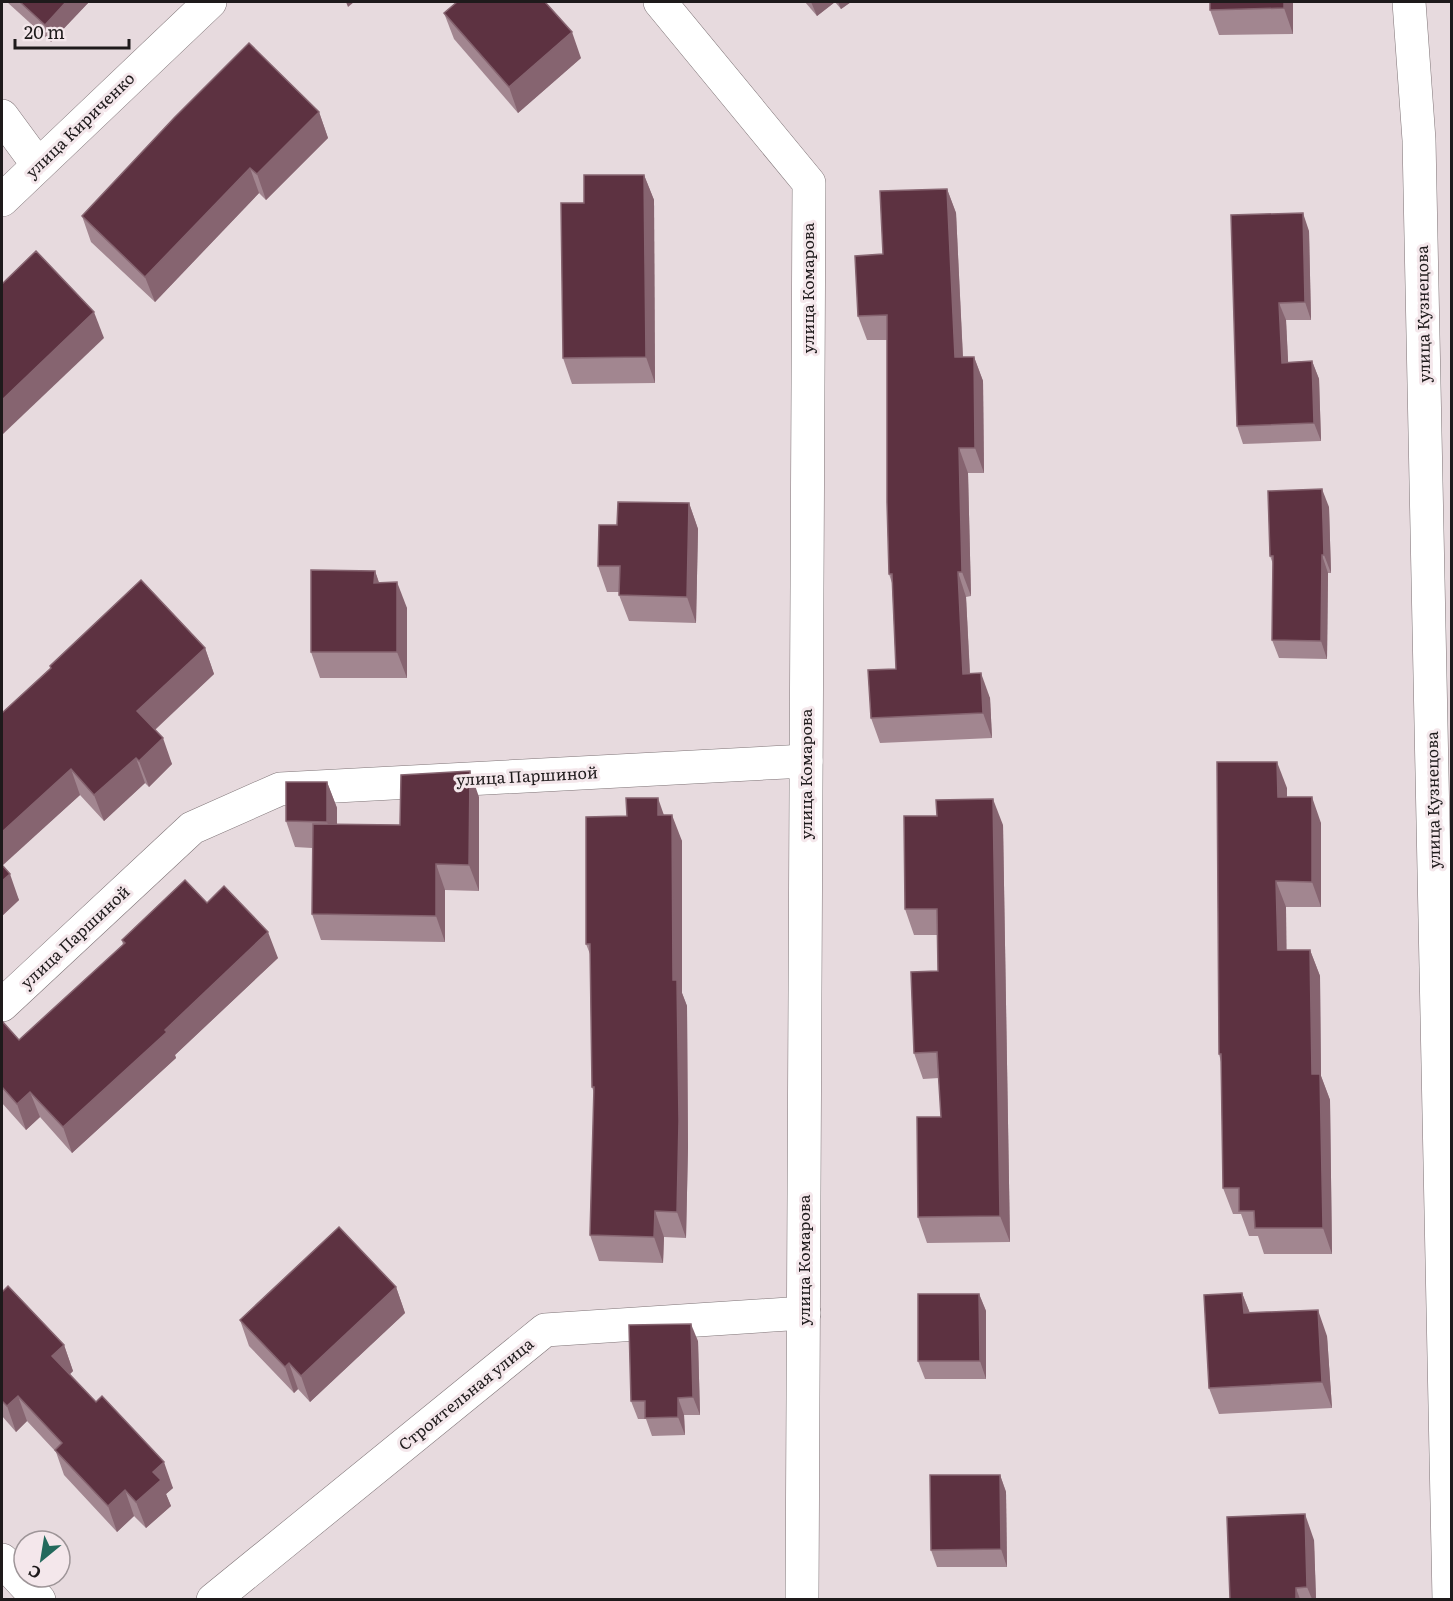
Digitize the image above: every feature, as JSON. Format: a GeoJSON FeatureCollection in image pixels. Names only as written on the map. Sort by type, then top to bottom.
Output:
{"type":"FeatureCollection","features":[{"type":"Feature","properties":{"kind":"street","name":"улица Кириченко"},"geometry":{"type":"LineString","coordinates":[[2,200],[210,2]]}},
{"type":"Feature","properties":{"kind":"street","name":"улица Комарова"},"geometry":{"type":"LineString","coordinates":[[660,2],[809,183],[802,1599]]}},
{"type":"Feature","properties":{"kind":"street","name":"улица Кузнецова"},"geometry":{"type":"LineString","coordinates":[[1409,2],[1419,164],[1449,1599]]}},
{"type":"Feature","properties":{"kind":"street"},"geometry":{"type":"LineString","coordinates":[[2,116],[38,165]]}},
{"type":"Feature","properties":{"kind":"street","name":"улица Паршиной"},"geometry":{"type":"LineString","coordinates":[[2,1005],[192,828],[280,789],[806,761]]}},
{"type":"Feature","properties":{"kind":"street","name":"Строительная улица"},"geometry":{"type":"LineString","coordinates":[[213,1599],[545,1330],[804,1313]]}},
{"type":"Feature","properties":{"kind":"street"},"geometry":{"type":"LineString","coordinates":[[2,1560],[39,1599]]}},
{"type":"Feature","properties":{"kind":"building"},"geometry":{"type":"Polygon","coordinates":[[[20,2],[66,2],[45,25],[20,2]]]}},
{"type":"Feature","properties":{"kind":"building"},"geometry":{"type":"Polygon","coordinates":[[[457,2],[545,2],[572,32],[509,87],[444,13],[457,2]]]}},
{"type":"Feature","properties":{"kind":"building"},"geometry":{"type":"Polygon","coordinates":[[[1210,2],[1284,2],[1284,8],[1210,10],[1210,2]]]}},
{"type":"Feature","properties":{"kind":"building"},"geometry":{"type":"Polygon","coordinates":[[[249,43],[319,112],[257,174],[250,168],[145,277],[82,216],[174,118],[249,43]]]}},
{"type":"Feature","properties":{"kind":"building"},"geometry":{"type":"Polygon","coordinates":[[[584,175],[644,175],[646,357],[563,358],[561,203],[584,203],[584,175]]]}},
{"type":"Feature","properties":{"kind":"building"},"geometry":{"type":"Polygon","coordinates":[[[947,189],[955,357],[974,357],[975,448],[959,448],[962,572],[958,572],[963,674],[981,673],[983,713],[871,718],[868,670],[896,669],[892,574],[889,574],[887,502],[887,315],[858,316],[855,256],[883,254],[880,191],[947,189]]]}},
{"type":"Feature","properties":{"kind":"building"},"geometry":{"type":"Polygon","coordinates":[[[1303,213],[1305,302],[1279,303],[1282,363],[1312,361],[1314,423],[1237,426],[1231,215],[1303,213]]]}},
{"type":"Feature","properties":{"kind":"building"},"geometry":{"type":"Polygon","coordinates":[[[36,251],[94,312],[2,400],[2,284],[36,251]]]}},
{"type":"Feature","properties":{"kind":"building"},"geometry":{"type":"Polygon","coordinates":[[[1322,489],[1324,555],[1322,555],[1321,641],[1272,640],[1273,556],[1270,556],[1268,491],[1322,489]]]}},
{"type":"Feature","properties":{"kind":"building"},"geometry":{"type":"Polygon","coordinates":[[[618,502],[689,503],[687,597],[619,595],[620,566],[598,566],[599,525],[617,525],[618,502]]]}},
{"type":"Feature","properties":{"kind":"building"},"geometry":{"type":"Polygon","coordinates":[[[311,570],[375,571],[374,583],[397,582],[397,652],[311,652],[311,570]]]}},
{"type":"Feature","properties":{"kind":"building"},"geometry":{"type":"Polygon","coordinates":[[[141,580],[205,648],[137,711],[163,738],[139,761],[136,758],[94,795],[71,769],[2,832],[2,713],[141,580]]]}},
{"type":"Feature","properties":{"kind":"building"},"geometry":{"type":"Polygon","coordinates":[[[1217,762],[1277,762],[1278,797],[1312,797],[1312,882],[1276,881],[1278,950],[1310,950],[1312,1074],[1320,1074],[1323,1228],[1255,1228],[1254,1211],[1239,1211],[1239,1188],[1223,1188],[1221,1054],[1219,1054],[1217,762]]]}},
{"type":"Feature","properties":{"kind":"building"},"geometry":{"type":"Polygon","coordinates":[[[470,771],[469,865],[436,864],[436,916],[312,914],[313,824],[400,825],[401,775],[470,771]]]}},
{"type":"Feature","properties":{"kind":"building"},"geometry":{"type":"Polygon","coordinates":[[[286,782],[327,782],[327,822],[286,821],[286,782]]]}},
{"type":"Feature","properties":{"kind":"building"},"geometry":{"type":"Polygon","coordinates":[[[626,798],[658,798],[658,815],[672,815],[673,980],[677,980],[679,1121],[677,1212],[655,1211],[654,1237],[590,1235],[594,1087],[592,1087],[590,944],[586,944],[586,817],[627,816],[626,798]]]}},
{"type":"Feature","properties":{"kind":"building"},"geometry":{"type":"Polygon","coordinates":[[[993,799],[1000,1216],[918,1217],[917,1117],[941,1117],[937,1052],[914,1053],[911,972],[938,971],[937,909],[905,909],[904,816],[937,816],[936,800],[993,799]]]}},
{"type":"Feature","properties":{"kind":"building"},"geometry":{"type":"Polygon","coordinates":[[[2,865],[10,874],[2,881],[2,865]]]}},
{"type":"Feature","properties":{"kind":"building"},"geometry":{"type":"Polygon","coordinates":[[[185,880],[207,903],[224,886],[268,932],[165,1030],[167,1032],[63,1127],[30,1092],[17,1104],[2,1087],[2,1021],[19,1040],[125,943],[122,940],[185,880]]]}},
{"type":"Feature","properties":{"kind":"building"},"geometry":{"type":"Polygon","coordinates":[[[339,1227],[396,1287],[301,1376],[289,1363],[285,1367],[240,1320],[339,1227]]]}},
{"type":"Feature","properties":{"kind":"building"},"geometry":{"type":"Polygon","coordinates":[[[8,1286],[64,1345],[52,1356],[96,1402],[102,1396],[164,1462],[153,1472],[161,1480],[136,1502],[125,1490],[108,1506],[55,1450],[62,1443],[18,1396],[7,1406],[2,1401],[2,1292],[8,1286]]]}},
{"type":"Feature","properties":{"kind":"building"},"geometry":{"type":"Polygon","coordinates":[[[1242,1293],[1244,1313],[1318,1310],[1322,1382],[1209,1388],[1204,1295],[1242,1293]]]}},
{"type":"Feature","properties":{"kind":"building"},"geometry":{"type":"Polygon","coordinates":[[[918,1294],[979,1294],[980,1361],[918,1361],[918,1294]]]}},
{"type":"Feature","properties":{"kind":"building"},"geometry":{"type":"Polygon","coordinates":[[[691,1324],[693,1397],[678,1398],[678,1417],[645,1418],[645,1401],[631,1401],[629,1325],[691,1324]]]}},
{"type":"Feature","properties":{"kind":"building"},"geometry":{"type":"Polygon","coordinates":[[[930,1475],[1000,1475],[1001,1549],[931,1550],[930,1475]]]}},
{"type":"Feature","properties":{"kind":"building"},"geometry":{"type":"Polygon","coordinates":[[[1305,1514],[1307,1587],[1296,1588],[1296,1599],[1230,1599],[1227,1517],[1305,1514]]]}}]}
